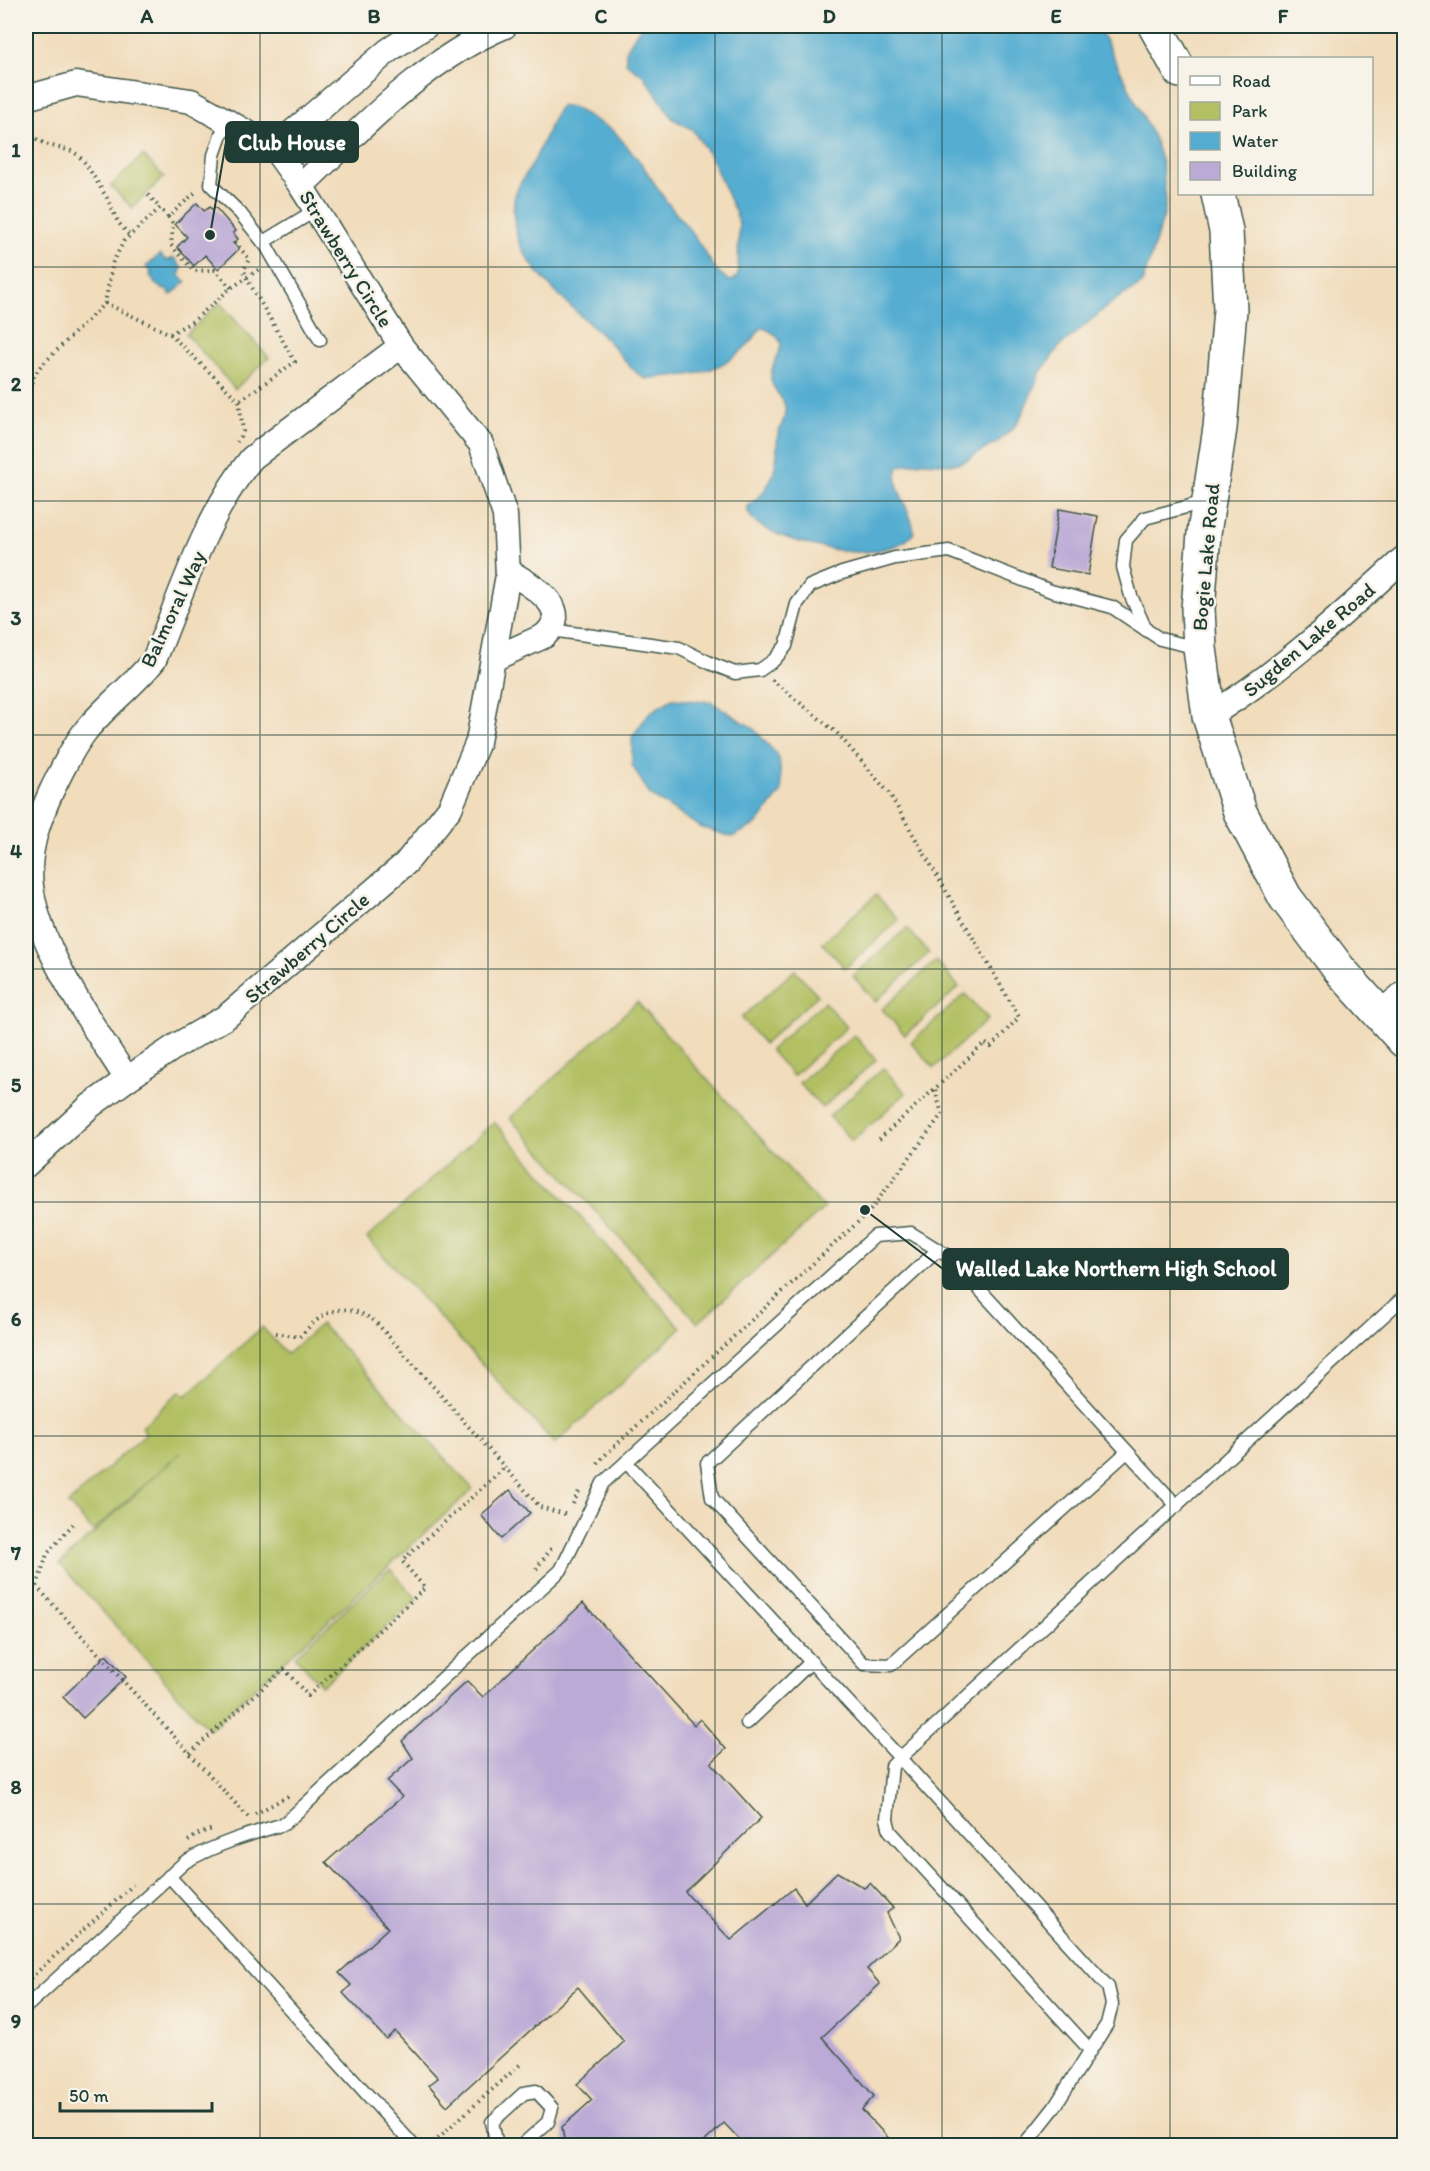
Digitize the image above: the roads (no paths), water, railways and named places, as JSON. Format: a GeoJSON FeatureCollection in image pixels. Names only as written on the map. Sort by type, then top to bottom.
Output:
{"type":"FeatureCollection","features":[{"type":"Feature","properties":{"kind":"main road"},"geometry":{"type":"LineString","coordinates":[[1155,26],[1178,69]]}},
{"type":"Feature","properties":{"kind":"main road","name":"Bogie Lake Road"},"geometry":{"type":"LineString","coordinates":[[1218,195],[1226,231],[1230,310],[1220,428],[1209,501],[1198,609],[1200,648],[1209,716],[1240,812],[1285,897],[1339,969],[1404,1041]]}},
{"type":"Feature","properties":{"kind":"street"},"geometry":{"type":"LineString","coordinates":[[274,148],[389,50],[426,26]]}},
{"type":"Feature","properties":{"kind":"street"},"geometry":{"type":"LineString","coordinates":[[301,186],[411,83],[452,53],[496,27]]}},
{"type":"Feature","properties":{"kind":"street","name":"Strawberry Circle"},"geometry":{"type":"LineString","coordinates":[[26,98],[76,84],[191,100],[274,148],[301,186],[401,346],[481,444],[504,515],[508,571],[478,742],[450,808],[406,863],[226,1017],[176,1046],[90,1106],[26,1165]]}},
{"type":"Feature","properties":{"kind":"street","name":"Balmoral Way"},"geometry":{"type":"LineString","coordinates":[[127,1079],[87,1016],[48,946],[34,907],[28,873],[38,819],[67,759],[87,729],[138,680],[154,660],[216,512],[252,458],[401,346]]}},
{"type":"Feature","properties":{"kind":"street","name":"Sugden Lake Road"},"geometry":{"type":"LineString","coordinates":[[1209,716],[1246,694],[1349,609],[1404,558]]}},
{"type":"Feature","properties":{"kind":"street"},"geometry":{"type":"LineString","coordinates":[[493,659],[534,641],[551,630],[555,612],[552,605],[539,592],[508,571]]}},
{"type":"Feature","properties":{"kind":"street"},"geometry":{"type":"LineString","coordinates":[[1379,1014],[1404,993]]}},
{"type":"Feature","properties":{"kind":"lane"},"geometry":{"type":"LineString","coordinates":[[226,121],[214,155],[211,185],[240,213],[263,242],[320,340]]}},
{"type":"Feature","properties":{"kind":"lane"},"geometry":{"type":"LineString","coordinates":[[263,242],[316,210]]}},
{"type":"Feature","properties":{"kind":"lane"},"geometry":{"type":"LineString","coordinates":[[1146,630],[1131,596],[1123,567],[1126,540],[1145,518],[1209,501]]}},
{"type":"Feature","properties":{"kind":"lane"},"geometry":{"type":"LineString","coordinates":[[551,630],[679,648],[735,673],[760,670],[774,660],[786,646],[797,604],[810,586],[842,573],[895,558],[949,551],[1051,591],[1112,607],[1160,639],[1200,648]]}},
{"type":"Feature","properties":{"kind":"lane"},"geometry":{"type":"LineString","coordinates":[[26,2007],[185,1862],[205,1850],[284,1824],[561,1570],[603,1483],[875,1236],[911,1233],[951,1258],[1177,1506]]}},
{"type":"Feature","properties":{"kind":"lane"},"geometry":{"type":"LineString","coordinates":[[938,1250],[707,1462],[712,1498],[864,1664],[891,1665],[1127,1452]]}},
{"type":"Feature","properties":{"kind":"lane"},"geometry":{"type":"LineString","coordinates":[[1090,2050],[890,1831],[887,1819],[892,1766],[1404,1297]]}},
{"type":"Feature","properties":{"kind":"lane"},"geometry":{"type":"LineString","coordinates":[[626,1462],[1108,1987],[1112,2004],[1107,2024],[1054,2108],[1024,2145]]}},
{"type":"Feature","properties":{"kind":"lane"},"geometry":{"type":"LineString","coordinates":[[747,1723],[811,1662]]}},
{"type":"Feature","properties":{"kind":"lane"},"geometry":{"type":"LineString","coordinates":[[169,1876],[414,2145]]}},
{"type":"Feature","properties":{"kind":"lane"},"geometry":{"type":"LineString","coordinates":[[498,2145],[492,2121],[524,2093],[536,2091],[552,2108],[548,2122],[521,2145]]}},
{"type":"Feature","properties":{"kind":"water"},"geometry":{"type":"Polygon","coordinates":[[[641,26],[1098,26],[1154,138],[1162,163],[1166,200],[1164,215],[1142,284],[1115,300],[1059,347],[1040,373],[1021,417],[998,442],[963,462],[953,464],[924,462],[898,467],[897,484],[914,533],[904,542],[873,551],[831,549],[777,534],[751,517],[747,507],[765,490],[772,477],[778,434],[785,411],[784,403],[771,379],[781,344],[773,333],[761,328],[739,353],[720,365],[699,373],[646,379],[635,371],[607,340],[542,278],[522,249],[515,229],[514,201],[517,190],[534,161],[557,111],[561,106],[572,107],[614,131],[641,163],[666,201],[693,234],[716,270],[729,281],[734,280],[738,275],[739,224],[710,156],[692,129],[673,119],[644,76],[626,63],[626,50],[641,26]]]}},
{"type":"Feature","properties":{"kind":"water"},"geometry":{"type":"Polygon","coordinates":[[[160,254],[166,261],[174,258],[182,268],[179,275],[186,282],[171,295],[166,289],[155,284],[150,275],[152,273],[146,267],[160,254]]]}},
{"type":"Feature","properties":{"kind":"water"},"geometry":{"type":"Polygon","coordinates":[[[672,699],[711,702],[753,728],[779,757],[782,791],[757,824],[732,837],[700,827],[650,795],[632,765],[632,737],[649,713],[672,699]]]}},
{"type":"Feature","properties":{"kind":"place","name":"Club House"},"geometry":{"type":"Point","coordinates":[210,235]}},
{"type":"Feature","properties":{"kind":"place","name":"Walled Lake Northern High School"},"geometry":{"type":"Point","coordinates":[865,1210]}}]}
